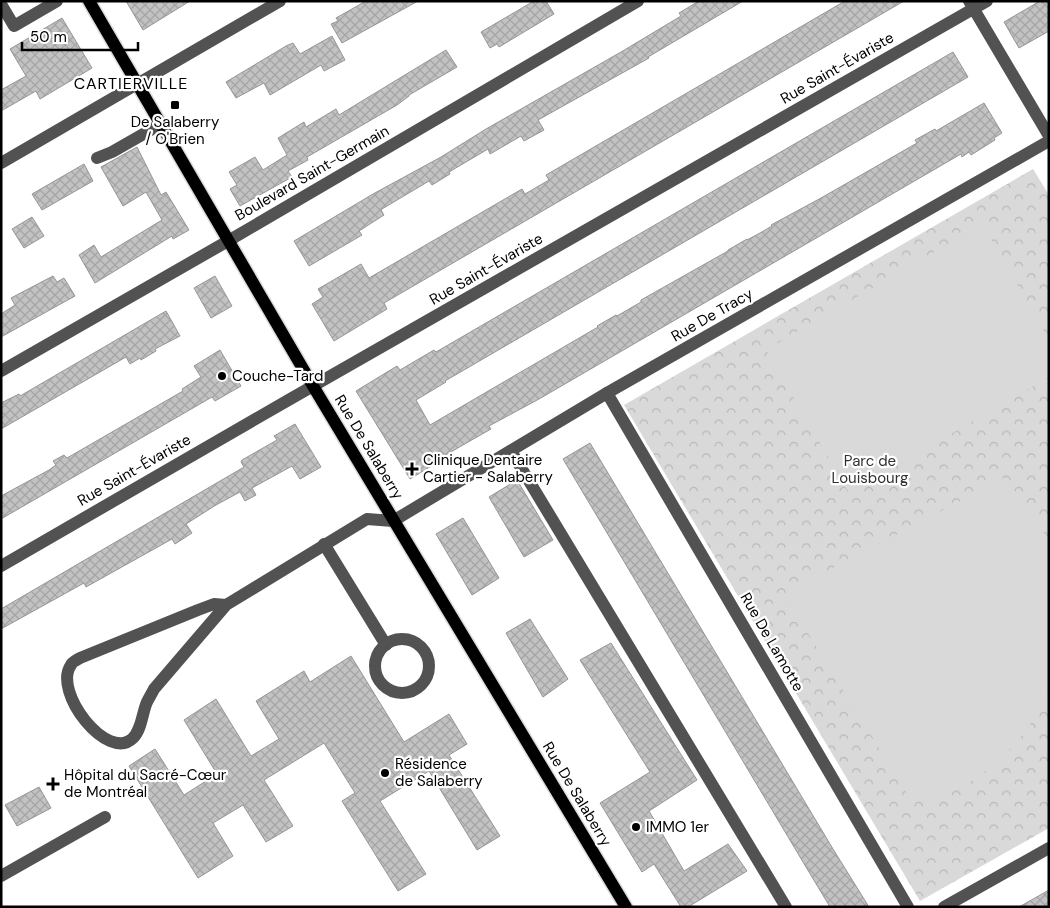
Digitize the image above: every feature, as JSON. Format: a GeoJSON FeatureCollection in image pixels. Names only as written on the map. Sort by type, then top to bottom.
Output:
{"type":"FeatureCollection","features":[{"type":"Feature","properties":{"kind":"main road","name":"Rue De Salaberry"},"geometry":{"type":"LineString","coordinates":[[89,1],[393,521],[626,907]]}},
{"type":"Feature","properties":{"kind":"street"},"geometry":{"type":"LineString","coordinates":[[1,163],[280,1]]}},
{"type":"Feature","properties":{"kind":"street","name":"Boulevard Saint-Germain"},"geometry":{"type":"LineString","coordinates":[[1,371],[228,241],[638,1]]}},
{"type":"Feature","properties":{"kind":"street","name":"Rue Saint-Évariste"},"geometry":{"type":"LineString","coordinates":[[1,566],[971,5],[987,1]]}},
{"type":"Feature","properties":{"kind":"street"},"geometry":{"type":"LineString","coordinates":[[1,4],[14,26],[50,3]]}},
{"type":"Feature","properties":{"kind":"street"},"geometry":{"type":"LineString","coordinates":[[971,5],[1049,136]]}},
{"type":"Feature","properties":{"kind":"street"},"geometry":{"type":"LineString","coordinates":[[97,158],[112,152],[160,124]]}},
{"type":"Feature","properties":{"kind":"street","name":"Rue De Tracy"},"geometry":{"type":"LineString","coordinates":[[393,521],[607,393],[1049,141]]}},
{"type":"Feature","properties":{"kind":"street","name":"Rue De Lamotte"},"geometry":{"type":"LineString","coordinates":[[607,393],[908,907]]}},
{"type":"Feature","properties":{"kind":"street"},"geometry":{"type":"LineString","coordinates":[[511,451],[786,907]]}},
{"type":"Feature","properties":{"kind":"street"},"geometry":{"type":"LineString","coordinates":[[226,605],[214,604],[80,658],[71,665],[66,680],[67,688],[80,715],[108,741],[117,744],[133,738],[154,689],[226,605],[367,519],[393,521]]}},
{"type":"Feature","properties":{"kind":"street"},"geometry":{"type":"LineString","coordinates":[[324,544],[386,645]]}},
{"type":"Feature","properties":{"kind":"street"},"geometry":{"type":"LineString","coordinates":[[394,641],[411,641],[424,651],[428,659],[428,668],[422,684],[416,690],[408,693],[390,691],[377,678],[376,660],[379,651],[386,645],[394,641]]}},
{"type":"Feature","properties":{"kind":"street"},"geometry":{"type":"LineString","coordinates":[[1,876],[105,817]]}},
{"type":"Feature","properties":{"kind":"street"},"geometry":{"type":"LineString","coordinates":[[944,907],[1049,848]]}},
{"type":"Feature","properties":{"kind":"green space","name":"Parc de Louisbourg"},"geometry":{"type":"Polygon","coordinates":[[[1033,169],[1049,195],[1049,828],[920,901],[624,405],[1033,169]]]}},
{"type":"Feature","properties":{"kind":"green space"},"geometry":{"type":"Polygon","coordinates":[[[982,224],[1049,340],[1049,377],[849,493],[766,350],[982,224]]]}},
{"type":"Feature","properties":{"kind":"green space"},"geometry":{"type":"Polygon","coordinates":[[[1004,478],[1031,511],[1049,541],[1049,690],[1037,715],[1017,742],[996,763],[970,782],[946,794],[913,803],[788,601],[791,590],[1004,478]]]}},
{"type":"Feature","properties":{"kind":"building"},"geometry":{"type":"Polygon","coordinates":[[[126,1],[190,1],[143,30],[126,1]]]}},
{"type":"Feature","properties":{"kind":"building"},"geometry":{"type":"Polygon","coordinates":[[[366,1],[418,1],[342,43],[331,24],[338,21],[336,18],[366,1]]]}},
{"type":"Feature","properties":{"kind":"building"},"geometry":{"type":"Polygon","coordinates":[[[534,1],[546,1],[554,14],[499,47],[497,44],[490,48],[481,32],[534,1]]]}},
{"type":"Feature","properties":{"kind":"building"},"geometry":{"type":"Polygon","coordinates":[[[699,1],[743,1],[649,58],[538,120],[544,130],[524,141],[521,136],[490,154],[488,149],[449,172],[450,174],[432,185],[429,181],[382,209],[384,215],[359,231],[362,235],[309,266],[294,241],[621,52],[681,16],[679,13],[699,1]]]}},
{"type":"Feature","properties":{"kind":"building"},"geometry":{"type":"Polygon","coordinates":[[[845,1],[904,1],[384,303],[387,309],[334,341],[312,304],[323,297],[318,289],[361,264],[369,278],[522,189],[525,194],[549,180],[546,175],[845,1]]]}},
{"type":"Feature","properties":{"kind":"building"},"geometry":{"type":"Polygon","coordinates":[[[1040,1],[1049,1],[1049,31],[1019,48],[1004,22],[1040,1]]]}},
{"type":"Feature","properties":{"kind":"building"},"geometry":{"type":"Polygon","coordinates":[[[62,18],[92,68],[40,99],[36,91],[1,111],[1,90],[26,76],[10,49],[62,18]]]}},
{"type":"Feature","properties":{"kind":"building"},"geometry":{"type":"Polygon","coordinates":[[[332,36],[345,60],[324,71],[321,65],[270,95],[264,83],[236,98],[226,82],[286,46],[293,43],[300,54],[332,36]]]}},
{"type":"Feature","properties":{"kind":"building"},"geometry":{"type":"Polygon","coordinates":[[[446,50],[457,67],[409,95],[397,105],[307,157],[308,160],[288,171],[292,177],[240,206],[230,189],[237,185],[229,172],[255,157],[263,170],[287,155],[278,138],[304,122],[306,127],[336,109],[339,115],[446,50]]]}},
{"type":"Feature","properties":{"kind":"building"},"geometry":{"type":"Polygon","coordinates":[[[953,52],[968,77],[445,381],[416,400],[430,425],[641,302],[641,300],[917,143],[915,140],[935,129],[936,131],[984,103],[1002,133],[994,138],[995,140],[971,155],[969,152],[962,157],[961,154],[539,399],[489,426],[491,429],[442,457],[443,459],[410,479],[356,391],[397,366],[400,370],[434,350],[436,352],[953,52]]]}},
{"type":"Feature","properties":{"kind":"building"},"geometry":{"type":"Polygon","coordinates":[[[137,147],[161,195],[166,192],[189,230],[173,239],[172,236],[95,283],[79,255],[94,245],[101,257],[162,220],[146,192],[123,206],[101,167],[137,147]]]}},
{"type":"Feature","properties":{"kind":"building"},"geometry":{"type":"Polygon","coordinates":[[[84,164],[93,181],[42,210],[32,194],[84,164]]]}},
{"type":"Feature","properties":{"kind":"building"},"geometry":{"type":"Polygon","coordinates":[[[32,217],[44,236],[24,248],[12,229],[32,217]]]}},
{"type":"Feature","properties":{"kind":"building"},"geometry":{"type":"Polygon","coordinates":[[[53,276],[57,282],[64,278],[75,296],[1,337],[1,314],[15,305],[11,298],[53,276]]]}},
{"type":"Feature","properties":{"kind":"building"},"geometry":{"type":"Polygon","coordinates":[[[215,276],[232,306],[211,318],[194,288],[215,276]]]}},
{"type":"Feature","properties":{"kind":"building"},"geometry":{"type":"Polygon","coordinates":[[[166,311],[180,336],[155,349],[156,351],[141,360],[140,358],[130,364],[126,357],[1,429],[1,403],[19,394],[20,396],[166,311]]]}},
{"type":"Feature","properties":{"kind":"building"},"geometry":{"type":"Polygon","coordinates":[[[220,350],[241,386],[215,401],[212,397],[1,519],[1,496],[49,470],[56,465],[53,461],[64,455],[67,458],[183,391],[182,389],[201,377],[194,366],[220,350]]]}},
{"type":"Feature","properties":{"kind":"building"},"geometry":{"type":"Polygon","coordinates":[[[295,424],[321,467],[300,479],[292,466],[252,488],[256,495],[245,501],[240,492],[186,524],[192,533],[175,544],[172,539],[86,587],[84,583],[1,629],[1,609],[244,467],[241,462],[242,460],[277,440],[274,436],[295,424]]]}},
{"type":"Feature","properties":{"kind":"building"},"geometry":{"type":"Polygon","coordinates":[[[590,443],[869,907],[830,907],[563,459],[590,443]]]}},
{"type":"Feature","properties":{"kind":"building"},"geometry":{"type":"Polygon","coordinates":[[[517,480],[553,540],[524,557],[489,497],[517,480]]]}},
{"type":"Feature","properties":{"kind":"building"},"geometry":{"type":"Polygon","coordinates":[[[463,518],[499,578],[472,595],[436,534],[463,518]]]}},
{"type":"Feature","properties":{"kind":"building"},"geometry":{"type":"Polygon","coordinates":[[[530,619],[568,679],[543,697],[506,633],[530,619]]]}},
{"type":"Feature","properties":{"kind":"building"},"geometry":{"type":"Polygon","coordinates":[[[611,643],[697,780],[649,811],[684,871],[728,844],[747,871],[688,907],[681,907],[654,864],[642,872],[600,803],[650,772],[580,660],[611,643]]]}},
{"type":"Feature","properties":{"kind":"building","name":"Résidence de Salaberry"},"geometry":{"type":"Polygon","coordinates":[[[351,656],[404,742],[449,714],[467,744],[449,755],[500,836],[477,850],[429,771],[380,801],[426,874],[398,891],[342,801],[355,793],[324,743],[264,780],[293,826],[266,842],[243,805],[213,823],[233,856],[198,878],[129,766],[155,749],[184,795],[217,774],[184,720],[216,699],[251,756],[279,739],[256,701],[304,671],[310,682],[351,656]]]}},
{"type":"Feature","properties":{"kind":"building"},"geometry":{"type":"Polygon","coordinates":[[[39,787],[51,808],[17,826],[5,805],[39,787]]]}},
{"type":"Feature","properties":{"kind":"building"},"geometry":{"type":"Polygon","coordinates":[[[1049,890],[1049,907],[1019,907],[1049,890]]]}},
{"type":"Feature","properties":{"kind":"place","name":"De Salaberry / O'Brien"},"geometry":{"type":"Point","coordinates":[175,105]}},
{"type":"Feature","properties":{"kind":"place","name":"Couche-Tard"},"geometry":{"type":"Point","coordinates":[222,376]}},
{"type":"Feature","properties":{"kind":"place","name":"Clinique Dentaire Cartier - Salaberry"},"geometry":{"type":"Point","coordinates":[412,469]}},
{"type":"Feature","properties":{"kind":"place","name":"Résidence de Salaberry"},"geometry":{"type":"Point","coordinates":[385,773]}},
{"type":"Feature","properties":{"kind":"place","name":"Hôpital du Sacré-Cœur de Montréal"},"geometry":{"type":"Point","coordinates":[53,784]}},
{"type":"Feature","properties":{"kind":"place","name":"IMMO 1er"},"geometry":{"type":"Point","coordinates":[636,827]}},
{"type":"Feature","properties":{"kind":"district","name":"CARTIERVILLE"},"geometry":{"type":"Point","coordinates":[131,83]}}]}
